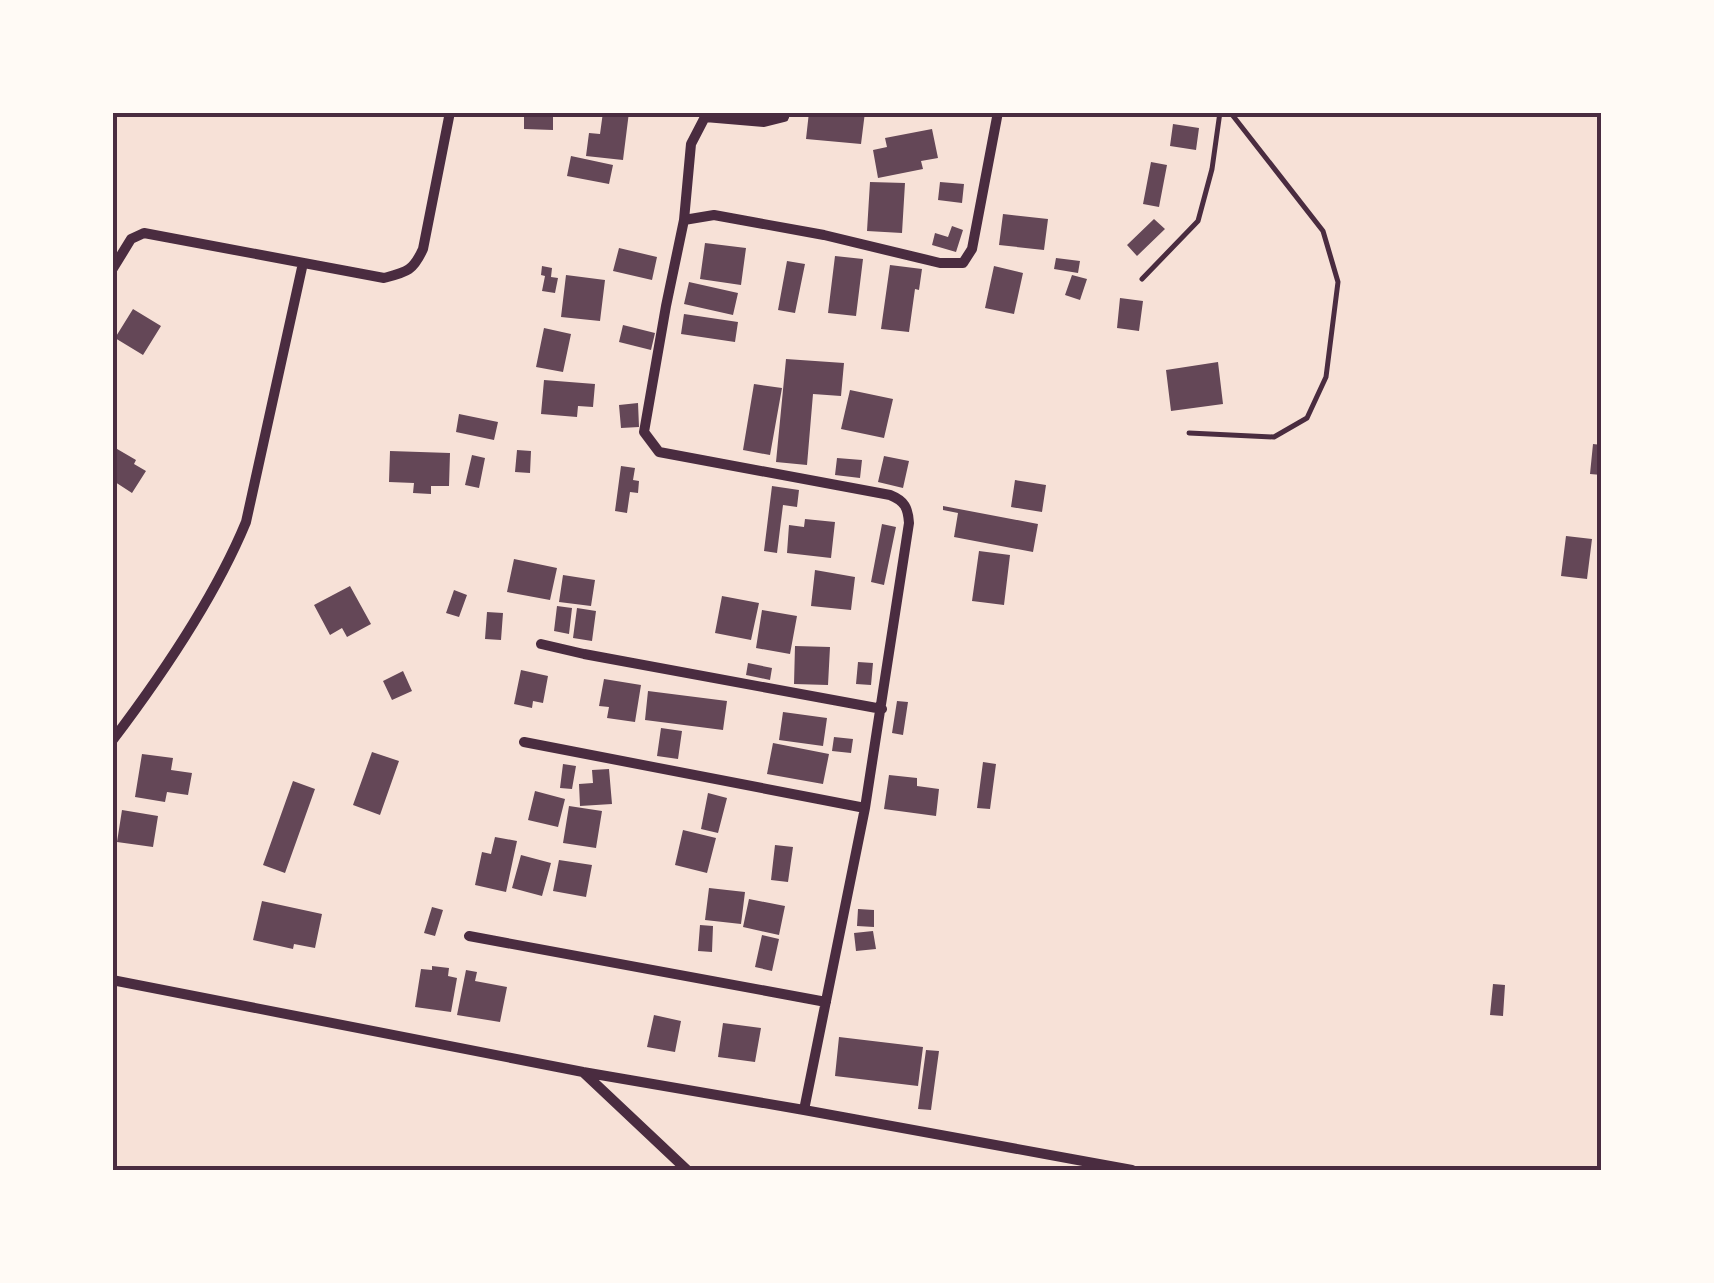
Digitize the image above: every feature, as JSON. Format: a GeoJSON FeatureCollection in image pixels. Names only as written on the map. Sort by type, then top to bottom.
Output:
{"type":"FeatureCollection","features":[{"type":"Feature","properties":{"kind":"street"},"geometry":{"type":"LineString","coordinates":[[112,270],[131,239],[144,233],[384,278],[404,273],[415,266],[423,249],[450,112]]}},
{"type":"Feature","properties":{"kind":"street"},"geometry":{"type":"LineString","coordinates":[[785,112],[784,117],[764,122],[705,117],[691,144],[684,220],[644,432],[659,452],[901,499],[908,509],[865,808],[804,1110]]}},
{"type":"Feature","properties":{"kind":"street"},"geometry":{"type":"LineString","coordinates":[[684,220],[714,215],[940,263],[964,263],[972,249],[998,112]]}},
{"type":"Feature","properties":{"kind":"street"},"geometry":{"type":"LineString","coordinates":[[112,741],[154,686],[232,555],[246,522],[303,263]]}},
{"type":"Feature","properties":{"kind":"street"},"geometry":{"type":"LineString","coordinates":[[541,644],[882,709]]}},
{"type":"Feature","properties":{"kind":"street"},"geometry":{"type":"LineString","coordinates":[[524,742],[865,808]]}},
{"type":"Feature","properties":{"kind":"street"},"geometry":{"type":"LineString","coordinates":[[469,936],[826,1002]]}},
{"type":"Feature","properties":{"kind":"street"},"geometry":{"type":"LineString","coordinates":[[112,980],[583,1072],[1132,1170]]}},
{"type":"Feature","properties":{"kind":"street"},"geometry":{"type":"LineString","coordinates":[[583,1072],[686,1170]]}},
{"type":"Feature","properties":{"kind":"lane"},"geometry":{"type":"LineString","coordinates":[[1142,279],[1198,221],[1212,169],[1220,112]]}},
{"type":"Feature","properties":{"kind":"lane"},"geometry":{"type":"LineString","coordinates":[[1190,433],[1274,437],[1308,418],[1326,377],[1338,282],[1323,231],[1230,112]]}},
{"type":"Feature","properties":{"kind":"building"},"geometry":{"type":"Polygon","coordinates":[[[524,112],[553,112],[553,130],[524,129],[524,112]]]}},
{"type":"Feature","properties":{"kind":"building"},"geometry":{"type":"Polygon","coordinates":[[[603,112],[629,112],[623,160],[586,156],[589,133],[600,134],[603,112]]]}},
{"type":"Feature","properties":{"kind":"building"},"geometry":{"type":"Polygon","coordinates":[[[809,112],[865,112],[861,144],[806,139],[809,112]]]}},
{"type":"Feature","properties":{"kind":"building"},"geometry":{"type":"Polygon","coordinates":[[[1173,124],[1199,128],[1196,150],[1170,146],[1173,124]]]}},
{"type":"Feature","properties":{"kind":"building"},"geometry":{"type":"Polygon","coordinates":[[[932,129],[938,158],[921,161],[923,169],[878,178],[873,150],[887,147],[885,138],[932,129]]]}},
{"type":"Feature","properties":{"kind":"building"},"geometry":{"type":"Polygon","coordinates":[[[571,156],[613,165],[609,184],[567,176],[571,156]]]}},
{"type":"Feature","properties":{"kind":"building"},"geometry":{"type":"Polygon","coordinates":[[[1151,162],[1167,165],[1159,207],[1143,204],[1151,162]]]}},
{"type":"Feature","properties":{"kind":"building"},"geometry":{"type":"Polygon","coordinates":[[[870,182],[905,183],[902,233],[867,231],[870,182]]]}},
{"type":"Feature","properties":{"kind":"building"},"geometry":{"type":"Polygon","coordinates":[[[940,182],[964,184],[962,203],[938,200],[940,182]]]}},
{"type":"Feature","properties":{"kind":"building"},"geometry":{"type":"Polygon","coordinates":[[[1003,214],[1048,219],[1044,250],[999,245],[1003,214]]]}},
{"type":"Feature","properties":{"kind":"building"},"geometry":{"type":"Polygon","coordinates":[[[1154,219],[1165,229],[1137,256],[1127,245],[1154,219]]]}},
{"type":"Feature","properties":{"kind":"building"},"geometry":{"type":"Polygon","coordinates":[[[952,226],[963,230],[956,252],[932,245],[935,233],[948,237],[952,226]]]}},
{"type":"Feature","properties":{"kind":"building"},"geometry":{"type":"Polygon","coordinates":[[[705,243],[746,248],[741,285],[700,279],[705,243]]]}},
{"type":"Feature","properties":{"kind":"building"},"geometry":{"type":"Polygon","coordinates":[[[619,248],[657,257],[652,280],[613,271],[619,248]]]}},
{"type":"Feature","properties":{"kind":"building"},"geometry":{"type":"Polygon","coordinates":[[[835,256],[863,259],[856,316],[828,313],[835,256]]]}},
{"type":"Feature","properties":{"kind":"building"},"geometry":{"type":"Polygon","coordinates":[[[1056,258],[1080,261],[1078,273],[1054,269],[1056,258]]]}},
{"type":"Feature","properties":{"kind":"building"},"geometry":{"type":"Polygon","coordinates":[[[787,261],[805,264],[795,313],[778,310],[787,261]]]}},
{"type":"Feature","properties":{"kind":"building"},"geometry":{"type":"Polygon","coordinates":[[[890,265],[922,269],[909,332],[881,329],[890,265]]]}},
{"type":"Feature","properties":{"kind":"building"},"geometry":{"type":"Polygon","coordinates":[[[542,266],[552,268],[551,277],[558,278],[555,293],[542,291],[542,266]]]}},
{"type":"Feature","properties":{"kind":"building"},"geometry":{"type":"Polygon","coordinates":[[[994,266],[1023,273],[1014,314],[985,308],[994,266]]]}},
{"type":"Feature","properties":{"kind":"building"},"geometry":{"type":"Polygon","coordinates":[[[566,275],[605,280],[600,321],[561,317],[566,275]]]}},
{"type":"Feature","properties":{"kind":"building"},"geometry":{"type":"Polygon","coordinates":[[[1072,275],[1087,279],[1080,300],[1065,295],[1072,275]]]}},
{"type":"Feature","properties":{"kind":"building"},"geometry":{"type":"Polygon","coordinates":[[[689,282],[738,293],[733,315],[684,304],[689,282]]]}},
{"type":"Feature","properties":{"kind":"building"},"geometry":{"type":"Polygon","coordinates":[[[1120,298],[1143,301],[1139,331],[1117,328],[1120,298]]]}},
{"type":"Feature","properties":{"kind":"building"},"geometry":{"type":"Polygon","coordinates":[[[133,309],[161,326],[143,355],[115,338],[133,309]]]}},
{"type":"Feature","properties":{"kind":"building"},"geometry":{"type":"Polygon","coordinates":[[[684,314],[738,322],[735,342],[681,334],[684,314]]]}},
{"type":"Feature","properties":{"kind":"building"},"geometry":{"type":"Polygon","coordinates":[[[623,325],[655,333],[651,350],[619,342],[623,325]]]}},
{"type":"Feature","properties":{"kind":"building"},"geometry":{"type":"Polygon","coordinates":[[[544,328],[571,334],[563,372],[536,367],[544,328]]]}},
{"type":"Feature","properties":{"kind":"building"},"geometry":{"type":"Polygon","coordinates":[[[786,359],[844,363],[841,396],[813,394],[807,465],[776,462],[786,359]]]}},
{"type":"Feature","properties":{"kind":"building"},"geometry":{"type":"Polygon","coordinates":[[[1218,362],[1223,404],[1171,411],[1166,370],[1218,362]]]}},
{"type":"Feature","properties":{"kind":"building"},"geometry":{"type":"Polygon","coordinates":[[[544,380],[595,384],[593,407],[578,406],[577,417],[541,414],[544,380]]]}},
{"type":"Feature","properties":{"kind":"building"},"geometry":{"type":"Polygon","coordinates":[[[754,384],[782,388],[770,455],[743,450],[754,384]]]}},
{"type":"Feature","properties":{"kind":"building"},"geometry":{"type":"Polygon","coordinates":[[[850,390],[893,399],[884,438],[841,429],[850,390]]]}},
{"type":"Feature","properties":{"kind":"building"},"geometry":{"type":"Polygon","coordinates":[[[638,403],[639,427],[621,428],[619,405],[638,403]]]}},
{"type":"Feature","properties":{"kind":"building"},"geometry":{"type":"Polygon","coordinates":[[[459,414],[498,422],[494,440],[456,432],[459,414]]]}},
{"type":"Feature","properties":{"kind":"building"},"geometry":{"type":"Polygon","coordinates":[[[1593,444],[1602,445],[1602,475],[1590,474],[1593,444]]]}},
{"type":"Feature","properties":{"kind":"building"},"geometry":{"type":"Polygon","coordinates":[[[112,446],[146,471],[132,493],[112,480],[112,446]]]}},
{"type":"Feature","properties":{"kind":"building"},"geometry":{"type":"Polygon","coordinates":[[[517,450],[531,451],[530,473],[515,472],[517,450]]]}},
{"type":"Feature","properties":{"kind":"building"},"geometry":{"type":"Polygon","coordinates":[[[390,451],[450,453],[449,486],[431,486],[431,494],[413,493],[414,483],[389,482],[390,451]]]}},
{"type":"Feature","properties":{"kind":"building"},"geometry":{"type":"Polygon","coordinates":[[[472,455],[485,458],[479,488],[465,485],[472,455]]]}},
{"type":"Feature","properties":{"kind":"building"},"geometry":{"type":"Polygon","coordinates":[[[884,456],[909,461],[903,488],[878,482],[884,456]]]}},
{"type":"Feature","properties":{"kind":"building"},"geometry":{"type":"Polygon","coordinates":[[[837,458],[862,460],[860,478],[835,475],[837,458]]]}},
{"type":"Feature","properties":{"kind":"building"},"geometry":{"type":"Polygon","coordinates":[[[621,466],[635,468],[633,480],[639,481],[638,493],[630,492],[627,513],[615,511],[621,466]]]}},
{"type":"Feature","properties":{"kind":"building"},"geometry":{"type":"Polygon","coordinates":[[[1015,480],[1046,485],[1042,512],[1011,507],[1015,480]]]}},
{"type":"Feature","properties":{"kind":"building"},"geometry":{"type":"Polygon","coordinates":[[[772,486],[799,490],[797,507],[783,505],[777,553],[764,551],[772,486]]]}},
{"type":"Feature","properties":{"kind":"building"},"geometry":{"type":"Polygon","coordinates":[[[943,506],[1038,524],[1033,552],[954,537],[958,513],[943,510],[943,506]]]}},
{"type":"Feature","properties":{"kind":"building"},"geometry":{"type":"Polygon","coordinates":[[[805,519],[835,522],[831,558],[787,553],[789,525],[804,527],[805,519]]]}},
{"type":"Feature","properties":{"kind":"building"},"geometry":{"type":"Polygon","coordinates":[[[882,524],[896,527],[884,585],[871,582],[882,524]]]}},
{"type":"Feature","properties":{"kind":"building"},"geometry":{"type":"Polygon","coordinates":[[[1566,536],[1592,539],[1587,579],[1561,576],[1566,536]]]}},
{"type":"Feature","properties":{"kind":"building"},"geometry":{"type":"Polygon","coordinates":[[[979,551],[1010,555],[1004,605],[972,601],[979,551]]]}},
{"type":"Feature","properties":{"kind":"building"},"geometry":{"type":"Polygon","coordinates":[[[514,559],[557,568],[550,600],[507,592],[514,559]]]}},
{"type":"Feature","properties":{"kind":"building"},"geometry":{"type":"Polygon","coordinates":[[[815,570],[855,577],[851,610],[811,606],[815,570]]]}},
{"type":"Feature","properties":{"kind":"building"},"geometry":{"type":"Polygon","coordinates":[[[563,575],[595,580],[591,606],[559,602],[563,575]]]}},
{"type":"Feature","properties":{"kind":"building"},"geometry":{"type":"Polygon","coordinates":[[[350,586],[371,624],[347,637],[342,628],[330,635],[314,605],[350,586]]]}},
{"type":"Feature","properties":{"kind":"building"},"geometry":{"type":"Polygon","coordinates":[[[454,590],[467,595],[459,617],[446,613],[454,590]]]}},
{"type":"Feature","properties":{"kind":"building"},"geometry":{"type":"Polygon","coordinates":[[[722,596],[759,603],[751,640],[715,633],[722,596]]]}},
{"type":"Feature","properties":{"kind":"building"},"geometry":{"type":"Polygon","coordinates":[[[557,606],[572,608],[569,634],[554,631],[557,606]]]}},
{"type":"Feature","properties":{"kind":"building"},"geometry":{"type":"Polygon","coordinates":[[[577,608],[596,611],[592,641],[573,638],[577,608]]]}},
{"type":"Feature","properties":{"kind":"building"},"geometry":{"type":"Polygon","coordinates":[[[762,610],[797,616],[790,654],[756,648],[762,610]]]}},
{"type":"Feature","properties":{"kind":"building"},"geometry":{"type":"Polygon","coordinates":[[[487,612],[503,613],[501,640],[485,639],[487,612]]]}},
{"type":"Feature","properties":{"kind":"building"},"geometry":{"type":"Polygon","coordinates":[[[795,646],[830,647],[828,685],[794,684],[795,646]]]}},
{"type":"Feature","properties":{"kind":"building"},"geometry":{"type":"Polygon","coordinates":[[[858,662],[873,663],[871,685],[856,684],[858,662]]]}},
{"type":"Feature","properties":{"kind":"building"},"geometry":{"type":"Polygon","coordinates":[[[748,663],[772,668],[770,680],[746,675],[748,663]]]}},
{"type":"Feature","properties":{"kind":"building"},"geometry":{"type":"Polygon","coordinates":[[[521,670],[548,676],[543,703],[533,701],[532,708],[514,704],[521,670]]]}},
{"type":"Feature","properties":{"kind":"building"},"geometry":{"type":"Polygon","coordinates":[[[403,671],[412,691],[392,700],[383,681],[403,671]]]}},
{"type":"Feature","properties":{"kind":"building"},"geometry":{"type":"Polygon","coordinates":[[[604,679],[641,685],[635,722],[607,718],[609,707],[599,706],[604,679]]]}},
{"type":"Feature","properties":{"kind":"building"},"geometry":{"type":"Polygon","coordinates":[[[648,691],[727,701],[723,730],[645,720],[648,691]]]}},
{"type":"Feature","properties":{"kind":"building"},"geometry":{"type":"Polygon","coordinates":[[[897,701],[908,702],[903,735],[892,733],[897,701]]]}},
{"type":"Feature","properties":{"kind":"building"},"geometry":{"type":"Polygon","coordinates":[[[783,712],[827,718],[823,746],[779,740],[783,712]]]}},
{"type":"Feature","properties":{"kind":"building"},"geometry":{"type":"Polygon","coordinates":[[[661,728],[682,731],[678,759],[657,756],[661,728]]]}},
{"type":"Feature","properties":{"kind":"building"},"geometry":{"type":"Polygon","coordinates":[[[834,737],[853,739],[851,753],[832,751],[834,737]]]}},
{"type":"Feature","properties":{"kind":"building"},"geometry":{"type":"Polygon","coordinates":[[[773,743],[829,754],[823,784],[767,774],[773,743]]]}},
{"type":"Feature","properties":{"kind":"building"},"geometry":{"type":"Polygon","coordinates":[[[372,752],[399,761],[380,815],[353,805],[372,752]]]}},
{"type":"Feature","properties":{"kind":"building"},"geometry":{"type":"Polygon","coordinates":[[[142,754],[173,758],[171,770],[192,773],[188,795],[167,792],[165,802],[135,797],[142,754]]]}},
{"type":"Feature","properties":{"kind":"building"},"geometry":{"type":"Polygon","coordinates":[[[983,762],[996,764],[990,809],[977,808],[983,762]]]}},
{"type":"Feature","properties":{"kind":"building"},"geometry":{"type":"Polygon","coordinates":[[[563,764],[576,766],[572,789],[560,788],[563,764]]]}},
{"type":"Feature","properties":{"kind":"building"},"geometry":{"type":"Polygon","coordinates":[[[609,769],[612,804],[580,806],[579,784],[593,783],[592,770],[609,769]]]}},
{"type":"Feature","properties":{"kind":"building"},"geometry":{"type":"Polygon","coordinates":[[[889,775],[917,778],[917,786],[939,789],[936,816],[884,809],[889,775]]]}},
{"type":"Feature","properties":{"kind":"building"},"geometry":{"type":"Polygon","coordinates":[[[293,781],[315,789],[285,873],[263,865],[293,781]]]}},
{"type":"Feature","properties":{"kind":"building"},"geometry":{"type":"Polygon","coordinates":[[[535,791],[565,799],[558,827],[528,820],[535,791]]]}},
{"type":"Feature","properties":{"kind":"building"},"geometry":{"type":"Polygon","coordinates":[[[708,793],[727,798],[718,833],[701,829],[708,793]]]}},
{"type":"Feature","properties":{"kind":"building"},"geometry":{"type":"Polygon","coordinates":[[[569,806],[602,811],[596,848],[563,843],[569,806]]]}},
{"type":"Feature","properties":{"kind":"building"},"geometry":{"type":"Polygon","coordinates":[[[122,810],[158,816],[153,847],[117,842],[122,810]]]}},
{"type":"Feature","properties":{"kind":"building"},"geometry":{"type":"Polygon","coordinates":[[[683,830],[716,838],[707,873],[675,865],[683,830]]]}},
{"type":"Feature","properties":{"kind":"building"},"geometry":{"type":"Polygon","coordinates":[[[495,837],[517,841],[506,892],[475,885],[482,852],[491,854],[495,837]]]}},
{"type":"Feature","properties":{"kind":"building"},"geometry":{"type":"Polygon","coordinates":[[[775,845],[793,847],[788,882],[771,880],[775,845]]]}},
{"type":"Feature","properties":{"kind":"building"},"geometry":{"type":"Polygon","coordinates":[[[521,855],[551,863],[542,896],[512,888],[521,855]]]}},
{"type":"Feature","properties":{"kind":"building"},"geometry":{"type":"Polygon","coordinates":[[[559,860],[592,865],[586,897],[553,891],[559,860]]]}},
{"type":"Feature","properties":{"kind":"building"},"geometry":{"type":"Polygon","coordinates":[[[709,888],[745,892],[741,924],[705,920],[709,888]]]}},
{"type":"Feature","properties":{"kind":"building"},"geometry":{"type":"Polygon","coordinates":[[[749,899],[785,906],[779,935],[743,927],[749,899]]]}},
{"type":"Feature","properties":{"kind":"building"},"geometry":{"type":"Polygon","coordinates":[[[262,901],[322,914],[315,948],[294,944],[293,949],[253,940],[262,901]]]}},
{"type":"Feature","properties":{"kind":"building"},"geometry":{"type":"Polygon","coordinates":[[[432,907],[443,910],[435,936],[424,933],[432,907]]]}},
{"type":"Feature","properties":{"kind":"building"},"geometry":{"type":"Polygon","coordinates":[[[858,909],[874,910],[874,927],[857,926],[858,909]]]}},
{"type":"Feature","properties":{"kind":"building"},"geometry":{"type":"Polygon","coordinates":[[[700,925],[713,926],[712,952],[698,951],[700,925]]]}},
{"type":"Feature","properties":{"kind":"building"},"geometry":{"type":"Polygon","coordinates":[[[873,931],[876,949],[856,951],[854,933],[873,931]]]}},
{"type":"Feature","properties":{"kind":"building"},"geometry":{"type":"Polygon","coordinates":[[[762,935],[779,939],[772,971],[755,967],[762,935]]]}},
{"type":"Feature","properties":{"kind":"building"},"geometry":{"type":"Polygon","coordinates":[[[432,966],[449,968],[448,976],[457,978],[451,1012],[415,1007],[421,969],[432,970],[432,966]]]}},
{"type":"Feature","properties":{"kind":"building"},"geometry":{"type":"Polygon","coordinates":[[[466,970],[477,972],[475,981],[507,987],[500,1022],[457,1015],[466,970]]]}},
{"type":"Feature","properties":{"kind":"building"},"geometry":{"type":"Polygon","coordinates":[[[1493,984],[1505,985],[1503,1016],[1490,1015],[1493,984]]]}},
{"type":"Feature","properties":{"kind":"building"},"geometry":{"type":"Polygon","coordinates":[[[654,1015],[681,1021],[675,1052],[647,1047],[654,1015]]]}},
{"type":"Feature","properties":{"kind":"building"},"geometry":{"type":"Polygon","coordinates":[[[723,1023],[761,1028],[755,1062],[718,1057],[723,1023]]]}},
{"type":"Feature","properties":{"kind":"building"},"geometry":{"type":"Polygon","coordinates":[[[839,1037],[923,1047],[918,1086],[835,1076],[839,1037]]]}},
{"type":"Feature","properties":{"kind":"building"},"geometry":{"type":"Polygon","coordinates":[[[926,1050],[939,1051],[931,1110],[918,1109],[926,1050]]]}}]}
